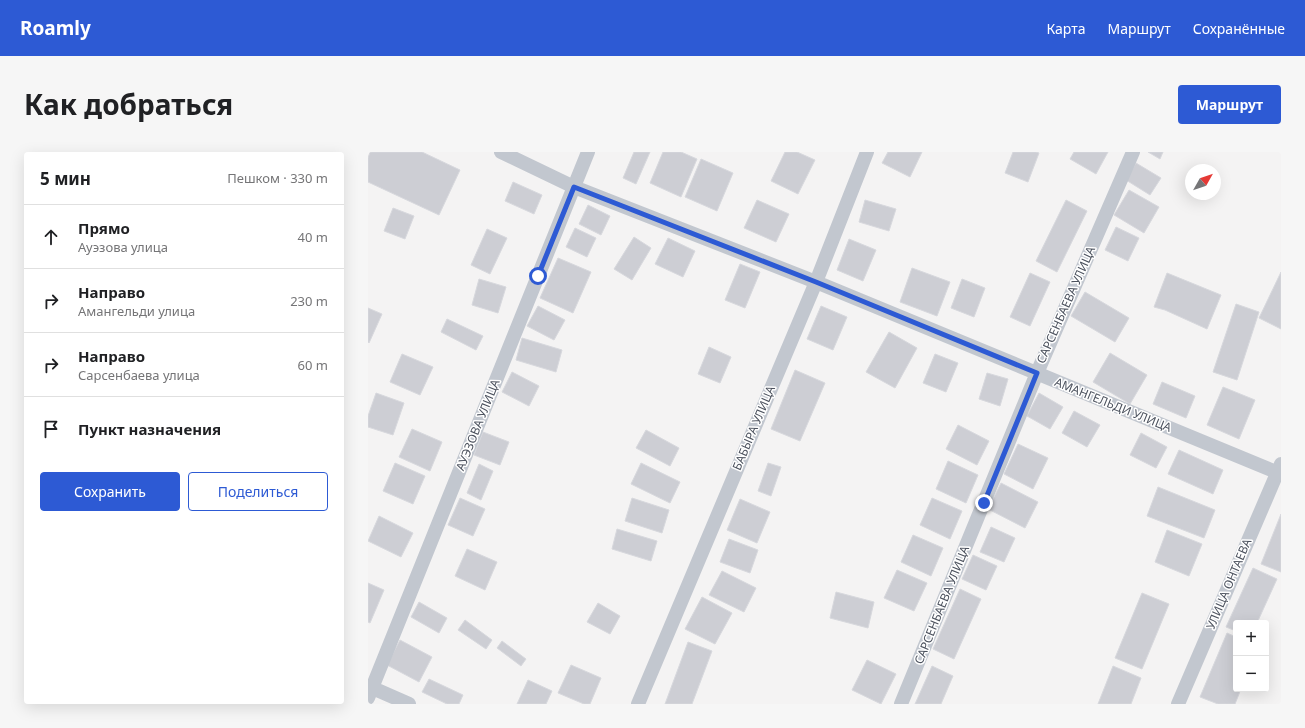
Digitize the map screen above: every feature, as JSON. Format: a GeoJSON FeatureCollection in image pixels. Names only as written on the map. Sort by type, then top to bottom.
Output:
{"type":"FeatureCollection","features":[{"type":"Feature","properties":{"kind":"street","name":"АМАНГЕЛЬДИ УЛИЦА"},"geometry":{"type":"LineString","coordinates":[[501,152],[574,187],[816,282],[1037,373],[1280,470]]}},
{"type":"Feature","properties":{"kind":"street","name":"АУЭЗОВА УЛИЦА"},"geometry":{"type":"LineString","coordinates":[[370,691],[588,152]]}},
{"type":"Feature","properties":{"kind":"street","name":"БАБЫРА УЛИЦА"},"geometry":{"type":"LineString","coordinates":[[638,704],[816,282],[867,152]]}},
{"type":"Feature","properties":{"kind":"street","name":"САРСЕНБАЕВА УЛИЦА"},"geometry":{"type":"LineString","coordinates":[[901,704],[1037,373],[1133,152]]}},
{"type":"Feature","properties":{"kind":"street","name":"УЛИЦА ОНТАЕВА"},"geometry":{"type":"LineString","coordinates":[[1178,704],[1280,470]]}},
{"type":"Feature","properties":{"kind":"street"},"geometry":{"type":"LineString","coordinates":[[370,691],[409,704]]}},
{"type":"Feature","properties":{"kind":"building"},"geometry":{"type":"Polygon","coordinates":[[[370,152],[422,152],[460,170],[439,215],[368,182],[368,158],[370,152]]]}},
{"type":"Feature","properties":{"kind":"building"},"geometry":{"type":"Polygon","coordinates":[[[634,152],[650,152],[636,184],[623,178],[634,152]]]}},
{"type":"Feature","properties":{"kind":"building"},"geometry":{"type":"Polygon","coordinates":[[[663,152],[681,152],[697,159],[681,197],[650,183],[663,152]]]}},
{"type":"Feature","properties":{"kind":"building"},"geometry":{"type":"Polygon","coordinates":[[[785,152],[797,152],[815,160],[798,194],[771,181],[785,152]]]}},
{"type":"Feature","properties":{"kind":"building"},"geometry":{"type":"Polygon","coordinates":[[[888,152],[922,152],[910,177],[882,163],[888,152]]]}},
{"type":"Feature","properties":{"kind":"building"},"geometry":{"type":"Polygon","coordinates":[[[1013,152],[1039,153],[1028,182],[1005,173],[1013,152]]]}},
{"type":"Feature","properties":{"kind":"building"},"geometry":{"type":"Polygon","coordinates":[[[1074,152],[1108,152],[1096,174],[1070,159],[1074,152]]]}},
{"type":"Feature","properties":{"kind":"building"},"geometry":{"type":"Polygon","coordinates":[[[1148,152],[1163,152],[1160,159],[1148,152]]]}},
{"type":"Feature","properties":{"kind":"building"},"geometry":{"type":"Polygon","coordinates":[[[701,159],[733,173],[717,211],[685,197],[701,159]]]}},
{"type":"Feature","properties":{"kind":"building"},"geometry":{"type":"Polygon","coordinates":[[[1136,163],[1161,178],[1150,195],[1126,180],[1136,163]]]}},
{"type":"Feature","properties":{"kind":"building"},"geometry":{"type":"Polygon","coordinates":[[[513,182],[542,195],[534,214],[505,201],[513,182]]]}},
{"type":"Feature","properties":{"kind":"building"},"geometry":{"type":"Polygon","coordinates":[[[1129,190],[1159,207],[1144,233],[1114,215],[1129,190]]]}},
{"type":"Feature","properties":{"kind":"building"},"geometry":{"type":"Polygon","coordinates":[[[757,200],[789,214],[776,242],[744,228],[757,200]]]}},
{"type":"Feature","properties":{"kind":"building"},"geometry":{"type":"Polygon","coordinates":[[[865,200],[896,209],[889,231],[859,222],[865,200]]]}},
{"type":"Feature","properties":{"kind":"building"},"geometry":{"type":"Polygon","coordinates":[[[1066,200],[1087,211],[1057,272],[1036,261],[1066,200]]]}},
{"type":"Feature","properties":{"kind":"building"},"geometry":{"type":"Polygon","coordinates":[[[588,205],[610,216],[601,235],[579,224],[588,205]]]}},
{"type":"Feature","properties":{"kind":"building"},"geometry":{"type":"Polygon","coordinates":[[[393,208],[414,216],[405,239],[384,231],[393,208]]]}},
{"type":"Feature","properties":{"kind":"building"},"geometry":{"type":"Polygon","coordinates":[[[1116,227],[1139,238],[1128,261],[1105,250],[1116,227]]]}},
{"type":"Feature","properties":{"kind":"building"},"geometry":{"type":"Polygon","coordinates":[[[575,228],[596,238],[587,257],[566,247],[575,228]]]}},
{"type":"Feature","properties":{"kind":"building"},"geometry":{"type":"Polygon","coordinates":[[[487,229],[507,238],[490,274],[471,265],[487,229]]]}},
{"type":"Feature","properties":{"kind":"building"},"geometry":{"type":"Polygon","coordinates":[[[634,237],[651,248],[632,280],[614,269],[634,237]]]}},
{"type":"Feature","properties":{"kind":"building"},"geometry":{"type":"Polygon","coordinates":[[[668,238],[695,251],[683,277],[655,264],[668,238]]]}},
{"type":"Feature","properties":{"kind":"building"},"geometry":{"type":"Polygon","coordinates":[[[849,239],[876,250],[863,281],[837,270],[849,239]]]}},
{"type":"Feature","properties":{"kind":"building"},"geometry":{"type":"Polygon","coordinates":[[[558,258],[591,272],[573,313],[540,298],[558,258]]]}},
{"type":"Feature","properties":{"kind":"building"},"geometry":{"type":"Polygon","coordinates":[[[740,264],[760,272],[745,308],[725,300],[740,264]]]}},
{"type":"Feature","properties":{"kind":"building"},"geometry":{"type":"Polygon","coordinates":[[[912,268],[950,282],[937,316],[900,302],[912,268]]]}},
{"type":"Feature","properties":{"kind":"building"},"geometry":{"type":"Polygon","coordinates":[[[1281,272],[1281,329],[1259,318],[1281,272]]]}},
{"type":"Feature","properties":{"kind":"building"},"geometry":{"type":"Polygon","coordinates":[[[1030,273],[1050,282],[1030,326],[1010,317],[1030,273]]]}},
{"type":"Feature","properties":{"kind":"building"},"geometry":{"type":"Polygon","coordinates":[[[1167,273],[1221,295],[1207,329],[1165,310],[1154,307],[1167,273]]]}},
{"type":"Feature","properties":{"kind":"building"},"geometry":{"type":"Polygon","coordinates":[[[479,279],[506,287],[498,313],[472,305],[479,279]]]}},
{"type":"Feature","properties":{"kind":"building"},"geometry":{"type":"Polygon","coordinates":[[[962,279],[985,288],[974,317],[951,308],[962,279]]]}},
{"type":"Feature","properties":{"kind":"building"},"geometry":{"type":"Polygon","coordinates":[[[1085,292],[1129,318],[1115,342],[1071,316],[1085,292]]]}},
{"type":"Feature","properties":{"kind":"building"},"geometry":{"type":"Polygon","coordinates":[[[1236,304],[1259,312],[1237,380],[1213,372],[1236,304]]]}},
{"type":"Feature","properties":{"kind":"building"},"geometry":{"type":"Polygon","coordinates":[[[538,306],[565,320],[554,340],[527,326],[538,306]]]}},
{"type":"Feature","properties":{"kind":"building"},"geometry":{"type":"Polygon","coordinates":[[[821,306],[847,317],[833,350],[807,339],[821,306]]]}},
{"type":"Feature","properties":{"kind":"building"},"geometry":{"type":"Polygon","coordinates":[[[368,308],[382,314],[369,343],[368,342],[368,308]]]}},
{"type":"Feature","properties":{"kind":"building"},"geometry":{"type":"Polygon","coordinates":[[[447,319],[483,336],[476,350],[441,332],[447,319]]]}},
{"type":"Feature","properties":{"kind":"building"},"geometry":{"type":"Polygon","coordinates":[[[889,332],[917,348],[895,388],[866,372],[889,332]]]}},
{"type":"Feature","properties":{"kind":"building"},"geometry":{"type":"Polygon","coordinates":[[[522,338],[562,350],[556,372],[516,360],[522,338]]]}},
{"type":"Feature","properties":{"kind":"building"},"geometry":{"type":"Polygon","coordinates":[[[709,347],[731,357],[720,383],[698,374],[709,347]]]}},
{"type":"Feature","properties":{"kind":"building"},"geometry":{"type":"Polygon","coordinates":[[[1110,353],[1147,375],[1130,404],[1093,382],[1110,353]]]}},
{"type":"Feature","properties":{"kind":"building"},"geometry":{"type":"Polygon","coordinates":[[[402,354],[433,367],[420,395],[390,382],[402,354]]]}},
{"type":"Feature","properties":{"kind":"building"},"geometry":{"type":"Polygon","coordinates":[[[935,354],[958,363],[946,392],[923,383],[935,354]]]}},
{"type":"Feature","properties":{"kind":"building"},"geometry":{"type":"Polygon","coordinates":[[[795,370],[825,383],[800,441],[771,429],[795,370]]]}},
{"type":"Feature","properties":{"kind":"building"},"geometry":{"type":"Polygon","coordinates":[[[512,372],[539,386],[529,406],[502,392],[512,372]]]}},
{"type":"Feature","properties":{"kind":"building"},"geometry":{"type":"Polygon","coordinates":[[[987,373],[1008,379],[1000,406],[979,399],[987,373]]]}},
{"type":"Feature","properties":{"kind":"building"},"geometry":{"type":"Polygon","coordinates":[[[1162,382],[1195,396],[1186,418],[1153,404],[1162,382]]]}},
{"type":"Feature","properties":{"kind":"building"},"geometry":{"type":"Polygon","coordinates":[[[1223,387],[1255,400],[1239,439],[1207,425],[1223,387]]]}},
{"type":"Feature","properties":{"kind":"building"},"geometry":{"type":"Polygon","coordinates":[[[376,393],[404,403],[393,435],[368,427],[368,416],[376,393]]]}},
{"type":"Feature","properties":{"kind":"building"},"geometry":{"type":"Polygon","coordinates":[[[1039,393],[1063,407],[1050,429],[1027,416],[1039,393]]]}},
{"type":"Feature","properties":{"kind":"building"},"geometry":{"type":"Polygon","coordinates":[[[1074,411],[1100,425],[1087,447],[1062,433],[1074,411]]]}},
{"type":"Feature","properties":{"kind":"building"},"geometry":{"type":"Polygon","coordinates":[[[958,425],[989,441],[977,465],[946,449],[958,425]]]}},
{"type":"Feature","properties":{"kind":"building"},"geometry":{"type":"Polygon","coordinates":[[[412,429],[442,442],[430,471],[399,457],[412,429]]]}},
{"type":"Feature","properties":{"kind":"building"},"geometry":{"type":"Polygon","coordinates":[[[646,430],[679,448],[670,466],[636,448],[646,430]]]}},
{"type":"Feature","properties":{"kind":"building"},"geometry":{"type":"Polygon","coordinates":[[[483,432],[509,442],[500,465],[474,455],[483,432]]]}},
{"type":"Feature","properties":{"kind":"building"},"geometry":{"type":"Polygon","coordinates":[[[1141,433],[1167,447],[1156,468],[1130,455],[1141,433]]]}},
{"type":"Feature","properties":{"kind":"building"},"geometry":{"type":"Polygon","coordinates":[[[1018,444],[1048,458],[1033,489],[1004,474],[1018,444]]]}},
{"type":"Feature","properties":{"kind":"building"},"geometry":{"type":"Polygon","coordinates":[[[1179,450],[1223,470],[1213,494],[1168,474],[1179,450]]]}},
{"type":"Feature","properties":{"kind":"building"},"geometry":{"type":"Polygon","coordinates":[[[948,461],[978,475],[966,503],[936,489],[948,461]]]}},
{"type":"Feature","properties":{"kind":"building"},"geometry":{"type":"Polygon","coordinates":[[[395,463],[425,476],[413,504],[383,491],[395,463]]]}},
{"type":"Feature","properties":{"kind":"building"},"geometry":{"type":"Polygon","coordinates":[[[641,463],[680,482],[670,503],[631,484],[641,463]]]}},
{"type":"Feature","properties":{"kind":"building"},"geometry":{"type":"Polygon","coordinates":[[[768,463],[781,467],[771,496],[758,491],[768,463]]]}},
{"type":"Feature","properties":{"kind":"building"},"geometry":{"type":"Polygon","coordinates":[[[479,464],[493,471],[481,500],[467,493],[479,464]]]}},
{"type":"Feature","properties":{"kind":"building"},"geometry":{"type":"Polygon","coordinates":[[[1001,483],[1038,502],[1025,528],[988,509],[1001,483]]]}},
{"type":"Feature","properties":{"kind":"building"},"geometry":{"type":"Polygon","coordinates":[[[1158,487],[1215,510],[1204,538],[1147,516],[1158,487]]]}},
{"type":"Feature","properties":{"kind":"building"},"geometry":{"type":"Polygon","coordinates":[[[460,498],[485,509],[473,536],[448,525],[460,498]]]}},
{"type":"Feature","properties":{"kind":"building"},"geometry":{"type":"Polygon","coordinates":[[[632,498],[669,510],[662,533],[625,521],[632,498]]]}},
{"type":"Feature","properties":{"kind":"building"},"geometry":{"type":"Polygon","coordinates":[[[932,498],[962,511],[950,539],[920,525],[932,498]]]}},
{"type":"Feature","properties":{"kind":"building"},"geometry":{"type":"Polygon","coordinates":[[[740,499],[770,512],[757,543],[727,530],[740,499]]]}},
{"type":"Feature","properties":{"kind":"building"},"geometry":{"type":"Polygon","coordinates":[[[1281,514],[1281,572],[1261,564],[1281,514]]]}},
{"type":"Feature","properties":{"kind":"building"},"geometry":{"type":"Polygon","coordinates":[[[379,516],[413,533],[401,557],[368,541],[379,516]]]}},
{"type":"Feature","properties":{"kind":"building"},"geometry":{"type":"Polygon","coordinates":[[[991,527],[1015,538],[1004,562],[980,552],[991,527]]]}},
{"type":"Feature","properties":{"kind":"building"},"geometry":{"type":"Polygon","coordinates":[[[617,529],[657,541],[651,561],[612,549],[617,529]]]}},
{"type":"Feature","properties":{"kind":"building"},"geometry":{"type":"Polygon","coordinates":[[[1167,530],[1202,544],[1189,576],[1155,562],[1167,530]]]}},
{"type":"Feature","properties":{"kind":"building"},"geometry":{"type":"Polygon","coordinates":[[[913,535],[943,548],[931,576],[901,562],[913,535]]]}},
{"type":"Feature","properties":{"kind":"building"},"geometry":{"type":"Polygon","coordinates":[[[729,539],[758,550],[750,573],[720,562],[729,539]]]}},
{"type":"Feature","properties":{"kind":"building"},"geometry":{"type":"Polygon","coordinates":[[[467,549],[497,562],[485,590],[455,576],[467,549]]]}},
{"type":"Feature","properties":{"kind":"building"},"geometry":{"type":"Polygon","coordinates":[[[973,555],[997,566],[986,590],[962,579],[973,555]]]}},
{"type":"Feature","properties":{"kind":"building"},"geometry":{"type":"Polygon","coordinates":[[[1253,568],[1277,579],[1258,620],[1233,620],[1233,630],[1226,627],[1253,568]]]}},
{"type":"Feature","properties":{"kind":"building"},"geometry":{"type":"Polygon","coordinates":[[[897,570],[927,583],[914,611],[884,598],[897,570]]]}},
{"type":"Feature","properties":{"kind":"building"},"geometry":{"type":"Polygon","coordinates":[[[722,571],[756,588],[744,612],[709,595],[722,571]]]}},
{"type":"Feature","properties":{"kind":"building"},"geometry":{"type":"Polygon","coordinates":[[[368,583],[384,590],[370,623],[368,622],[368,583]]]}},
{"type":"Feature","properties":{"kind":"building"},"geometry":{"type":"Polygon","coordinates":[[[960,589],[981,599],[954,659],[933,649],[960,589]]]}},
{"type":"Feature","properties":{"kind":"building"},"geometry":{"type":"Polygon","coordinates":[[[836,592],[874,602],[868,628],[830,618],[836,592]]]}},
{"type":"Feature","properties":{"kind":"building"},"geometry":{"type":"Polygon","coordinates":[[[1142,593],[1169,604],[1142,669],[1115,658],[1142,593]]]}},
{"type":"Feature","properties":{"kind":"building"},"geometry":{"type":"Polygon","coordinates":[[[702,597],[732,613],[715,644],[685,629],[702,597]]]}},
{"type":"Feature","properties":{"kind":"building"},"geometry":{"type":"Polygon","coordinates":[[[419,602],[447,618],[439,633],[411,617],[419,602]]]}},
{"type":"Feature","properties":{"kind":"building"},"geometry":{"type":"Polygon","coordinates":[[[598,603],[620,616],[610,634],[587,622],[598,603]]]}},
{"type":"Feature","properties":{"kind":"building"},"geometry":{"type":"Polygon","coordinates":[[[465,620],[492,640],[486,649],[458,630],[465,620]]]}},
{"type":"Feature","properties":{"kind":"building"},"geometry":{"type":"Polygon","coordinates":[[[1227,633],[1233,636],[1233,692],[1240,692],[1235,704],[1218,704],[1200,697],[1227,633]]]}},
{"type":"Feature","properties":{"kind":"building"},"geometry":{"type":"Polygon","coordinates":[[[400,640],[432,657],[419,682],[387,665],[400,640]]]}},
{"type":"Feature","properties":{"kind":"building"},"geometry":{"type":"Polygon","coordinates":[[[502,641],[526,659],[521,666],[497,648],[502,641]]]}},
{"type":"Feature","properties":{"kind":"building"},"geometry":{"type":"Polygon","coordinates":[[[688,642],[712,651],[692,704],[665,704],[688,642]]]}},
{"type":"Feature","properties":{"kind":"building"},"geometry":{"type":"Polygon","coordinates":[[[867,660],[896,674],[881,704],[852,690],[867,660]]]}},
{"type":"Feature","properties":{"kind":"building"},"geometry":{"type":"Polygon","coordinates":[[[571,665],[601,678],[590,704],[584,704],[558,693],[571,665]]]}},
{"type":"Feature","properties":{"kind":"building"},"geometry":{"type":"Polygon","coordinates":[[[932,666],[953,676],[941,704],[915,704],[932,666]]]}},
{"type":"Feature","properties":{"kind":"building"},"geometry":{"type":"Polygon","coordinates":[[[1113,666],[1141,678],[1131,704],[1098,704],[1113,666]]]}},
{"type":"Feature","properties":{"kind":"building"},"geometry":{"type":"Polygon","coordinates":[[[429,679],[463,695],[459,704],[447,704],[422,692],[429,679]]]}},
{"type":"Feature","properties":{"kind":"building"},"geometry":{"type":"Polygon","coordinates":[[[528,680],[552,691],[546,704],[517,704],[528,680]]]}},
{"type":"Feature","properties":{"kind":"route"},"geometry":{"type":"LineString","coordinates":[[538,276],[574,187],[816,282],[1037,373],[984,503]]}}]}
